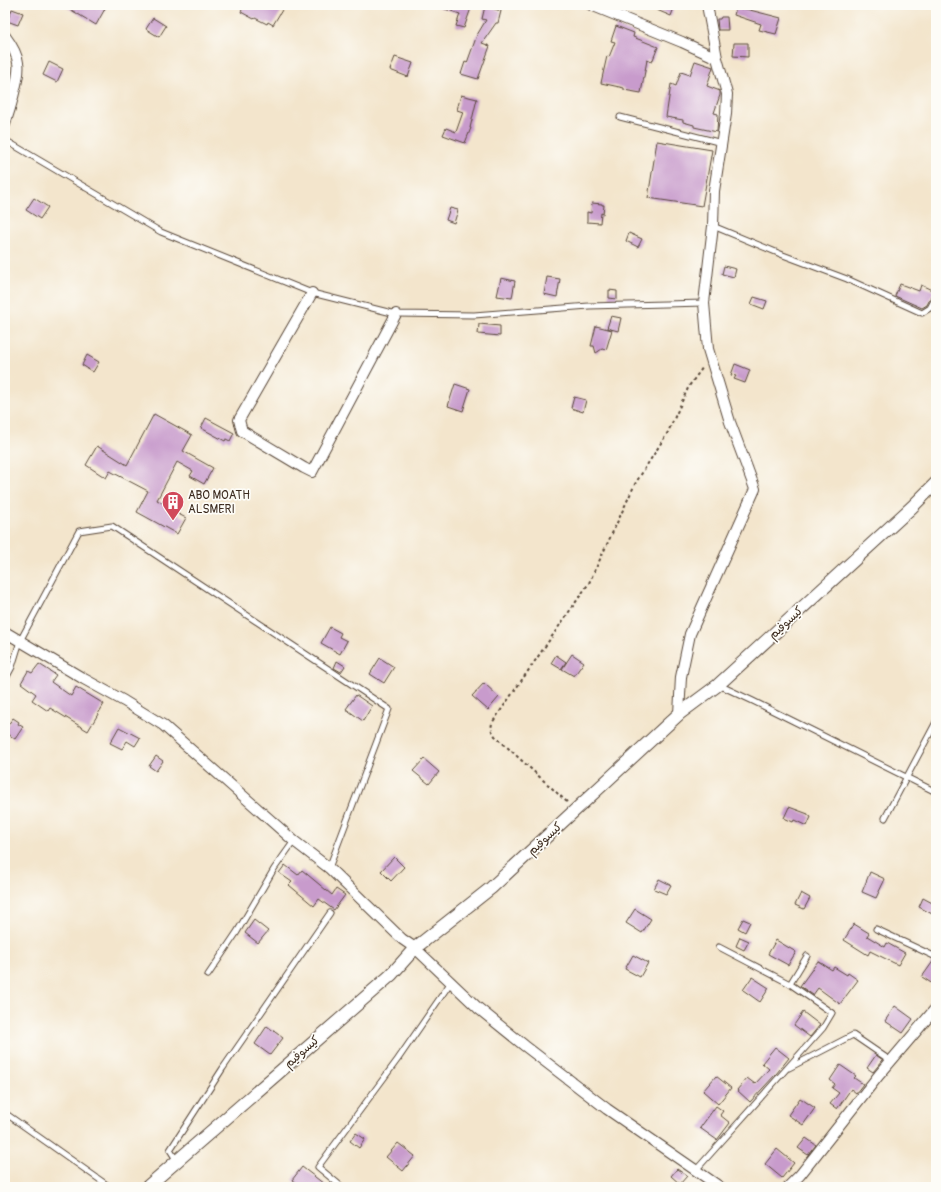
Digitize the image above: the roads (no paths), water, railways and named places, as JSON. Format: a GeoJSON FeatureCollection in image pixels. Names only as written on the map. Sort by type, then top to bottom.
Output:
{"type":"FeatureCollection","features":[{"type":"Feature","properties":{"kind":"street"},"geometry":{"type":"LineString","coordinates":[[591,5],[717,58]]}},
{"type":"Feature","properties":{"kind":"street"},"geometry":{"type":"LineString","coordinates":[[679,714],[681,677],[690,634],[755,489],[730,422],[708,349],[704,303],[713,226],[714,191],[728,94],[717,58],[707,5]]}},
{"type":"Feature","properties":{"kind":"street"},"geometry":{"type":"LineString","coordinates":[[5,36],[15,51],[20,65],[18,79],[5,124]]}},
{"type":"Feature","properties":{"kind":"street"},"geometry":{"type":"LineString","coordinates":[[312,293],[239,420],[242,430],[312,472],[396,314]]}},
{"type":"Feature","properties":{"kind":"street","name":"كيسوفيم"},"geometry":{"type":"LineString","coordinates":[[147,1187],[391,975],[415,948],[491,888],[679,714],[718,685],[912,507],[936,483]]}},
{"type":"Feature","properties":{"kind":"street"},"geometry":{"type":"LineString","coordinates":[[5,632],[77,675],[124,700],[163,725],[294,841],[329,868],[478,1008],[607,1110],[720,1187]]}},
{"type":"Feature","properties":{"kind":"street"},"geometry":{"type":"LineString","coordinates":[[788,1187],[936,1008]]}},
{"type":"Feature","properties":{"kind":"lane"},"geometry":{"type":"LineString","coordinates":[[620,117],[722,143]]}},
{"type":"Feature","properties":{"kind":"lane"},"geometry":{"type":"LineString","coordinates":[[5,140],[161,232],[312,293],[396,314],[474,315],[589,306],[704,303]]}},
{"type":"Feature","properties":{"kind":"lane"},"geometry":{"type":"LineString","coordinates":[[713,226],[783,255],[847,279],[922,314],[930,308],[936,296]]}},
{"type":"Feature","properties":{"kind":"lane"},"geometry":{"type":"LineString","coordinates":[[5,680],[12,667],[20,641],[78,531],[112,526],[389,709],[329,868]]}},
{"type":"Feature","properties":{"kind":"lane"},"geometry":{"type":"LineString","coordinates":[[718,685],[753,700],[936,792]]}},
{"type":"Feature","properties":{"kind":"lane"},"geometry":{"type":"LineString","coordinates":[[885,818],[936,722]]}},
{"type":"Feature","properties":{"kind":"lane"},"geometry":{"type":"LineString","coordinates":[[208,975],[237,932],[274,869],[294,841]]}},
{"type":"Feature","properties":{"kind":"lane"},"geometry":{"type":"LineString","coordinates":[[177,1160],[170,1150],[223,1068],[330,913]]}},
{"type":"Feature","properties":{"kind":"lane"},"geometry":{"type":"LineString","coordinates":[[876,929],[936,957]]}},
{"type":"Feature","properties":{"kind":"lane"},"geometry":{"type":"LineString","coordinates":[[696,1170],[823,1028],[832,1013],[790,984],[719,947]]}},
{"type":"Feature","properties":{"kind":"lane"},"geometry":{"type":"LineString","coordinates":[[790,984],[808,956]]}},
{"type":"Feature","properties":{"kind":"lane"},"geometry":{"type":"LineString","coordinates":[[342,1187],[318,1167],[398,1059],[451,982]]}},
{"type":"Feature","properties":{"kind":"lane"},"geometry":{"type":"LineString","coordinates":[[786,1070],[853,1035],[891,1061]]}},
{"type":"Feature","properties":{"kind":"lane"},"geometry":{"type":"LineString","coordinates":[[5,1113],[110,1187]]}},
{"type":"Feature","properties":{"kind":"place","name":"ABO MOATH ALSMERI"},"geometry":{"type":"Point","coordinates":[173,522]}}]}
